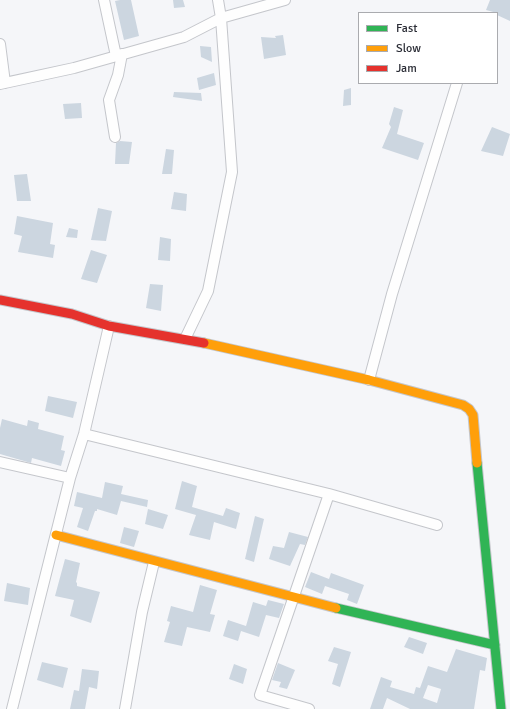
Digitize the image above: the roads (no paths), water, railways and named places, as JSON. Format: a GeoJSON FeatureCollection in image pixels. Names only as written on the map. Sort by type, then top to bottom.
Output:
{"type":"FeatureCollection","features":[{"type":"Feature","properties":{"kind":"street"},"geometry":{"type":"LineString","coordinates":[[104,0],[119,55],[118,75],[109,100],[115,137]]}},
{"type":"Feature","properties":{"kind":"street"},"geometry":{"type":"LineString","coordinates":[[185,339],[208,291],[232,172],[221,18],[218,0]]}},
{"type":"Feature","properties":{"kind":"street"},"geometry":{"type":"LineString","coordinates":[[0,44],[3,84],[74,68],[184,37],[221,18],[285,0]]}},
{"type":"Feature","properties":{"kind":"street"},"geometry":{"type":"LineString","coordinates":[[369,380],[392,294],[457,84]]}},
{"type":"Feature","properties":{"kind":"street"},"geometry":{"type":"LineString","coordinates":[[0,300],[72,314],[109,326],[185,339],[369,380],[463,405],[469,409],[473,414],[482,530],[501,709]]}},
{"type":"Feature","properties":{"kind":"street"},"geometry":{"type":"LineString","coordinates":[[12,709],[70,478],[84,434],[109,326]]}},
{"type":"Feature","properties":{"kind":"street"},"geometry":{"type":"LineString","coordinates":[[84,434],[329,494],[437,525]]}},
{"type":"Feature","properties":{"kind":"street"},"geometry":{"type":"LineString","coordinates":[[0,462],[70,478]]}},
{"type":"Feature","properties":{"kind":"street"},"geometry":{"type":"LineString","coordinates":[[309,709],[260,695],[329,494]]}},
{"type":"Feature","properties":{"kind":"street"},"geometry":{"type":"LineString","coordinates":[[56,535],[294,598],[495,645]]}},
{"type":"Feature","properties":{"kind":"street"},"geometry":{"type":"LineString","coordinates":[[125,709],[142,612],[154,562]]}}]}
